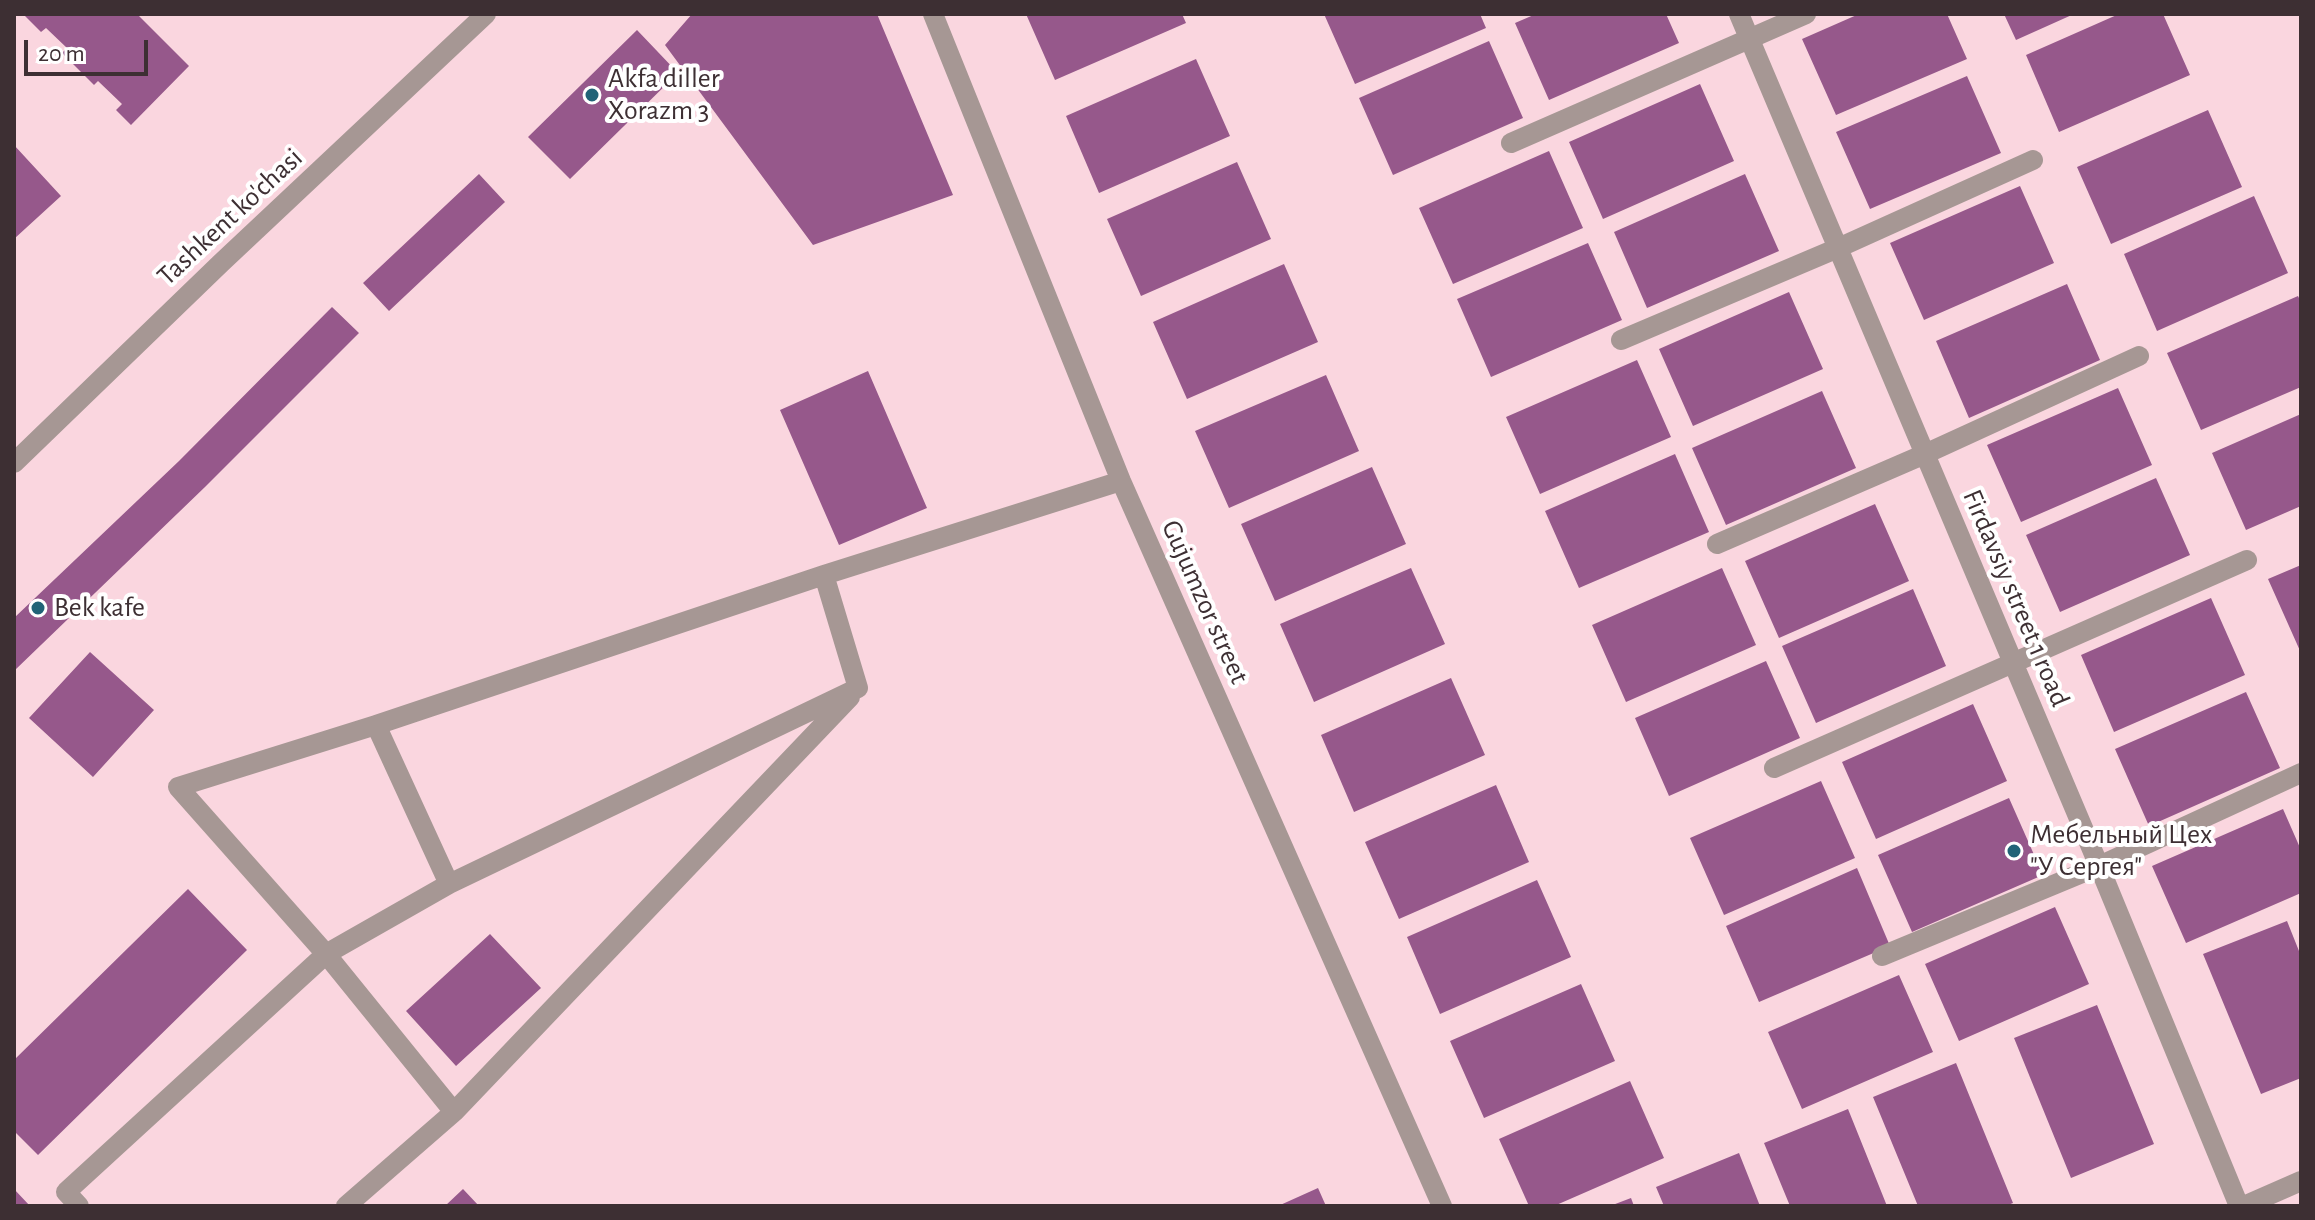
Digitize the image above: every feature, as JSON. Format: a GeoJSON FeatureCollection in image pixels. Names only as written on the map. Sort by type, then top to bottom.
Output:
{"type":"FeatureCollection","features":[{"type":"Feature","properties":{"kind":"street","name":"Tashkent ko'chasi"},"geometry":{"type":"LineString","coordinates":[[14,463],[486,14]]}},
{"type":"Feature","properties":{"kind":"street","name":"Gujumzor street"},"geometry":{"type":"LineString","coordinates":[[933,14],[1121,481],[1442,1206]]}},
{"type":"Feature","properties":{"kind":"street","name":"Firdavsiy street 1 road"},"geometry":{"type":"LineString","coordinates":[[1739,14],[2241,1206]]}},
{"type":"Feature","properties":{"kind":"street"},"geometry":{"type":"LineString","coordinates":[[1511,143],[1806,14]]}},
{"type":"Feature","properties":{"kind":"street"},"geometry":{"type":"LineString","coordinates":[[1621,340],[1838,248],[2033,160]]}},
{"type":"Feature","properties":{"kind":"street"},"geometry":{"type":"LineString","coordinates":[[1717,544],[1925,454],[2139,356]]}},
{"type":"Feature","properties":{"kind":"street"},"geometry":{"type":"LineString","coordinates":[[454,1112],[326,954],[178,787],[1121,481]]}},
{"type":"Feature","properties":{"kind":"street"},"geometry":{"type":"LineString","coordinates":[[1774,768],[2247,560]]}},
{"type":"Feature","properties":{"kind":"street"},"geometry":{"type":"LineString","coordinates":[[824,575],[858,688]]}},
{"type":"Feature","properties":{"kind":"street"},"geometry":{"type":"LineString","coordinates":[[79,1206],[66,1192],[326,954],[449,884],[858,688]]}},
{"type":"Feature","properties":{"kind":"street"},"geometry":{"type":"LineString","coordinates":[[346,1206],[454,1112],[858,688]]}},
{"type":"Feature","properties":{"kind":"street"},"geometry":{"type":"LineString","coordinates":[[376,725],[449,884]]}},
{"type":"Feature","properties":{"kind":"street"},"geometry":{"type":"LineString","coordinates":[[1882,956],[2099,866],[2301,773]]}},
{"type":"Feature","properties":{"kind":"street"},"geometry":{"type":"LineString","coordinates":[[2241,1206],[2301,1181]]}},
{"type":"Feature","properties":{"kind":"building"},"geometry":{"type":"Polygon","coordinates":[[[23,14],[137,14],[189,66],[131,125],[116,110],[122,104],[98,81],[94,85],[62,53],[67,48],[46,28],[41,32],[23,14]]]}},
{"type":"Feature","properties":{"kind":"building"},"geometry":{"type":"Polygon","coordinates":[[[692,14],[877,14],[953,195],[813,245],[665,45],[692,14]]]}},
{"type":"Feature","properties":{"kind":"building"},"geometry":{"type":"Polygon","coordinates":[[[1026,14],[1182,14],[1186,23],[1055,80],[1026,14]]]}},
{"type":"Feature","properties":{"kind":"building"},"geometry":{"type":"Polygon","coordinates":[[[1324,14],[1480,14],[1486,28],[1355,84],[1324,14]]]}},
{"type":"Feature","properties":{"kind":"building"},"geometry":{"type":"Polygon","coordinates":[[[1536,14],[1666,14],[1679,43],[1549,100],[1515,23],[1536,14]]]}},
{"type":"Feature","properties":{"kind":"building"},"geometry":{"type":"Polygon","coordinates":[[[1859,14],[1947,14],[1967,59],[1836,115],[1802,39],[1859,14]]]}},
{"type":"Feature","properties":{"kind":"building"},"geometry":{"type":"Polygon","coordinates":[[[2004,14],[2074,14],[2016,40],[2004,14]]]}},
{"type":"Feature","properties":{"kind":"building"},"geometry":{"type":"Polygon","coordinates":[[[2119,14],[2163,14],[2190,75],[2059,132],[2026,55],[2119,14]]]}},
{"type":"Feature","properties":{"kind":"building"},"geometry":{"type":"Polygon","coordinates":[[[637,30],[678,73],[570,179],[528,137],[637,30]]]}},
{"type":"Feature","properties":{"kind":"building"},"geometry":{"type":"Polygon","coordinates":[[[1489,41],[1523,118],[1393,175],[1359,98],[1489,41]]]}},
{"type":"Feature","properties":{"kind":"building"},"geometry":{"type":"Polygon","coordinates":[[[1196,59],[1230,136],[1099,193],[1066,116],[1196,59]]]}},
{"type":"Feature","properties":{"kind":"building"},"geometry":{"type":"Polygon","coordinates":[[[1967,76],[2001,153],[1870,209],[1836,132],[1967,76]]]}},
{"type":"Feature","properties":{"kind":"building"},"geometry":{"type":"Polygon","coordinates":[[[1700,84],[1734,161],[1603,219],[1569,142],[1700,84]]]}},
{"type":"Feature","properties":{"kind":"building"},"geometry":{"type":"Polygon","coordinates":[[[2208,110],[2242,187],[2111,244],[2077,167],[2208,110]]]}},
{"type":"Feature","properties":{"kind":"building"},"geometry":{"type":"Polygon","coordinates":[[[14,145],[61,196],[14,239],[14,145]]]}},
{"type":"Feature","properties":{"kind":"building"},"geometry":{"type":"Polygon","coordinates":[[[1549,151],[1583,228],[1453,284],[1419,208],[1549,151]]]}},
{"type":"Feature","properties":{"kind":"building"},"geometry":{"type":"Polygon","coordinates":[[[1237,162],[1271,239],[1141,296],[1107,219],[1237,162]]]}},
{"type":"Feature","properties":{"kind":"building"},"geometry":{"type":"Polygon","coordinates":[[[479,174],[505,202],[389,311],[363,283],[479,174]]]}},
{"type":"Feature","properties":{"kind":"building"},"geometry":{"type":"Polygon","coordinates":[[[1745,174],[1779,251],[1647,308],[1614,232],[1745,174]]]}},
{"type":"Feature","properties":{"kind":"building"},"geometry":{"type":"Polygon","coordinates":[[[2020,186],[2054,263],[1924,320],[1890,243],[2020,186]]]}},
{"type":"Feature","properties":{"kind":"building"},"geometry":{"type":"Polygon","coordinates":[[[2254,196],[2288,273],[2157,331],[2124,254],[2254,196]]]}},
{"type":"Feature","properties":{"kind":"building"},"geometry":{"type":"Polygon","coordinates":[[[1588,243],[1622,320],[1491,377],[1457,299],[1588,243]]]}},
{"type":"Feature","properties":{"kind":"building"},"geometry":{"type":"Polygon","coordinates":[[[1284,264],[1318,342],[1187,399],[1153,322],[1284,264]]]}},
{"type":"Feature","properties":{"kind":"building"},"geometry":{"type":"Polygon","coordinates":[[[2067,284],[2100,360],[1969,418],[1936,341],[2067,284]]]}},
{"type":"Feature","properties":{"kind":"building"},"geometry":{"type":"Polygon","coordinates":[[[1789,292],[1823,369],[1693,426],[1659,349],[1789,292]]]}},
{"type":"Feature","properties":{"kind":"building"},"geometry":{"type":"Polygon","coordinates":[[[2298,296],[2301,302],[2301,387],[2201,430],[2167,353],[2298,296]]]}},
{"type":"Feature","properties":{"kind":"building"},"geometry":{"type":"Polygon","coordinates":[[[332,307],[359,333],[14,671],[14,618],[179,461],[332,307]]]}},
{"type":"Feature","properties":{"kind":"building"},"geometry":{"type":"Polygon","coordinates":[[[1637,360],[1671,437],[1540,494],[1506,417],[1637,360]]]}},
{"type":"Feature","properties":{"kind":"building"},"geometry":{"type":"Polygon","coordinates":[[[868,371],[927,508],[839,545],[780,410],[868,371]]]}},
{"type":"Feature","properties":{"kind":"building"},"geometry":{"type":"Polygon","coordinates":[[[1326,375],[1359,451],[1229,508],[1195,431],[1326,375]]]}},
{"type":"Feature","properties":{"kind":"building"},"geometry":{"type":"Polygon","coordinates":[[[2118,388],[2152,465],[2021,522],[1987,445],[2118,388]]]}},
{"type":"Feature","properties":{"kind":"building"},"geometry":{"type":"Polygon","coordinates":[[[1822,391],[1856,468],[1726,525],[1692,448],[1822,391]]]}},
{"type":"Feature","properties":{"kind":"building"},"geometry":{"type":"Polygon","coordinates":[[[2301,414],[2301,506],[2246,530],[2212,453],[2301,414]]]}},
{"type":"Feature","properties":{"kind":"building"},"geometry":{"type":"Polygon","coordinates":[[[1675,454],[1709,532],[1579,588],[1545,511],[1675,454]]]}},
{"type":"Feature","properties":{"kind":"building"},"geometry":{"type":"Polygon","coordinates":[[[1372,467],[1406,544],[1275,601],[1241,524],[1372,467]]]}},
{"type":"Feature","properties":{"kind":"building"},"geometry":{"type":"Polygon","coordinates":[[[2156,478],[2190,555],[2060,612],[2026,535],[2156,478]]]}},
{"type":"Feature","properties":{"kind":"building"},"geometry":{"type":"Polygon","coordinates":[[[1875,504],[1909,581],[1779,638],[1745,561],[1875,504]]]}},
{"type":"Feature","properties":{"kind":"building"},"geometry":{"type":"Polygon","coordinates":[[[2301,565],[2301,653],[2268,579],[2301,565]]]}},
{"type":"Feature","properties":{"kind":"building"},"geometry":{"type":"Polygon","coordinates":[[[1411,568],[1445,644],[1314,702],[1280,624],[1411,568]]]}},
{"type":"Feature","properties":{"kind":"building"},"geometry":{"type":"Polygon","coordinates":[[[1722,568],[1756,645],[1626,702],[1592,625],[1722,568]]]}},
{"type":"Feature","properties":{"kind":"building"},"geometry":{"type":"Polygon","coordinates":[[[1913,589],[1946,666],[1816,723],[1782,646],[1913,589]]]}},
{"type":"Feature","properties":{"kind":"building"},"geometry":{"type":"Polygon","coordinates":[[[2211,598],[2245,675],[2114,732],[2081,655],[2211,598]]]}},
{"type":"Feature","properties":{"kind":"building"},"geometry":{"type":"Polygon","coordinates":[[[90,652],[154,710],[93,777],[29,718],[90,652]]]}},
{"type":"Feature","properties":{"kind":"building"},"geometry":{"type":"Polygon","coordinates":[[[1766,661],[1800,738],[1669,796],[1635,718],[1766,661]]]}},
{"type":"Feature","properties":{"kind":"building"},"geometry":{"type":"Polygon","coordinates":[[[1451,678],[1485,755],[1354,812],[1321,735],[1451,678]]]}},
{"type":"Feature","properties":{"kind":"building"},"geometry":{"type":"Polygon","coordinates":[[[2246,692],[2280,768],[2149,826],[2115,749],[2246,692]]]}},
{"type":"Feature","properties":{"kind":"building"},"geometry":{"type":"Polygon","coordinates":[[[1973,704],[2007,781],[1876,839],[1842,762],[1973,704]]]}},
{"type":"Feature","properties":{"kind":"building"},"geometry":{"type":"Polygon","coordinates":[[[1821,781],[1855,858],[1724,915],[1690,838],[1821,781]]]}},
{"type":"Feature","properties":{"kind":"building"},"geometry":{"type":"Polygon","coordinates":[[[1496,785],[1529,862],[1399,919],[1365,842],[1496,785]]]}},
{"type":"Feature","properties":{"kind":"building"},"geometry":{"type":"Polygon","coordinates":[[[2009,798],[2043,875],[1912,932],[1878,855],[2009,798]]]}},
{"type":"Feature","properties":{"kind":"building"},"geometry":{"type":"Polygon","coordinates":[[[2283,809],[2301,850],[2301,893],[2186,943],[2152,866],[2283,809]]]}},
{"type":"Feature","properties":{"kind":"building"},"geometry":{"type":"Polygon","coordinates":[[[1857,868],[1890,946],[1759,1002],[1726,926],[1857,868]]]}},
{"type":"Feature","properties":{"kind":"building"},"geometry":{"type":"Polygon","coordinates":[[[1537,880],[1571,957],[1440,1014],[1407,937],[1537,880]]]}},
{"type":"Feature","properties":{"kind":"building"},"geometry":{"type":"Polygon","coordinates":[[[188,889],[247,950],[38,1155],[14,1131],[14,1060],[188,889]]]}},
{"type":"Feature","properties":{"kind":"building"},"geometry":{"type":"Polygon","coordinates":[[[2055,907],[2089,984],[1959,1041],[1925,964],[2055,907]]]}},
{"type":"Feature","properties":{"kind":"building"},"geometry":{"type":"Polygon","coordinates":[[[2287,921],[2301,956],[2301,1078],[2261,1094],[2203,954],[2287,921]]]}},
{"type":"Feature","properties":{"kind":"building"},"geometry":{"type":"Polygon","coordinates":[[[490,934],[541,988],[456,1066],[406,1011],[490,934]]]}},
{"type":"Feature","properties":{"kind":"building"},"geometry":{"type":"Polygon","coordinates":[[[1899,975],[1933,1052],[1802,1109],[1768,1032],[1899,975]]]}},
{"type":"Feature","properties":{"kind":"building"},"geometry":{"type":"Polygon","coordinates":[[[1581,984],[1615,1061],[1484,1118],[1450,1041],[1581,984]]]}},
{"type":"Feature","properties":{"kind":"building"},"geometry":{"type":"Polygon","coordinates":[[[2097,1005],[2154,1144],[2071,1178],[2014,1038],[2097,1005]]]}},
{"type":"Feature","properties":{"kind":"building"},"geometry":{"type":"Polygon","coordinates":[[[1956,1063],[2013,1203],[2005,1206],[1918,1206],[1873,1097],[1956,1063]]]}},
{"type":"Feature","properties":{"kind":"building"},"geometry":{"type":"Polygon","coordinates":[[[1630,1081],[1664,1158],[1554,1206],[1529,1206],[1499,1139],[1630,1081]]]}},
{"type":"Feature","properties":{"kind":"building"},"geometry":{"type":"Polygon","coordinates":[[[1848,1109],[1887,1206],[1790,1206],[1764,1143],[1848,1109]]]}},
{"type":"Feature","properties":{"kind":"building"},"geometry":{"type":"Polygon","coordinates":[[[1739,1153],[1760,1206],[1664,1206],[1656,1187],[1739,1153]]]}},
{"type":"Feature","properties":{"kind":"building"},"geometry":{"type":"Polygon","coordinates":[[[1318,1188],[1326,1206],[1278,1206],[1318,1188]]]}},
{"type":"Feature","properties":{"kind":"building"},"geometry":{"type":"Polygon","coordinates":[[[14,1189],[30,1206],[14,1206],[14,1189]]]}},
{"type":"Feature","properties":{"kind":"building"},"geometry":{"type":"Polygon","coordinates":[[[463,1189],[479,1206],[445,1206],[463,1189]]]}},
{"type":"Feature","properties":{"kind":"building"},"geometry":{"type":"Polygon","coordinates":[[[1631,1198],[1634,1206],[1610,1206],[1631,1198]]]}},
{"type":"Feature","properties":{"kind":"place","name":"Akfa diller Xorazm 3"},"geometry":{"type":"Point","coordinates":[592,95]}},
{"type":"Feature","properties":{"kind":"place","name":"Bek kafe"},"geometry":{"type":"Point","coordinates":[38,608]}},
{"type":"Feature","properties":{"kind":"place","name":"Мебельный Цех \"У Сергея\""},"geometry":{"type":"Point","coordinates":[2014,851]}}]}
